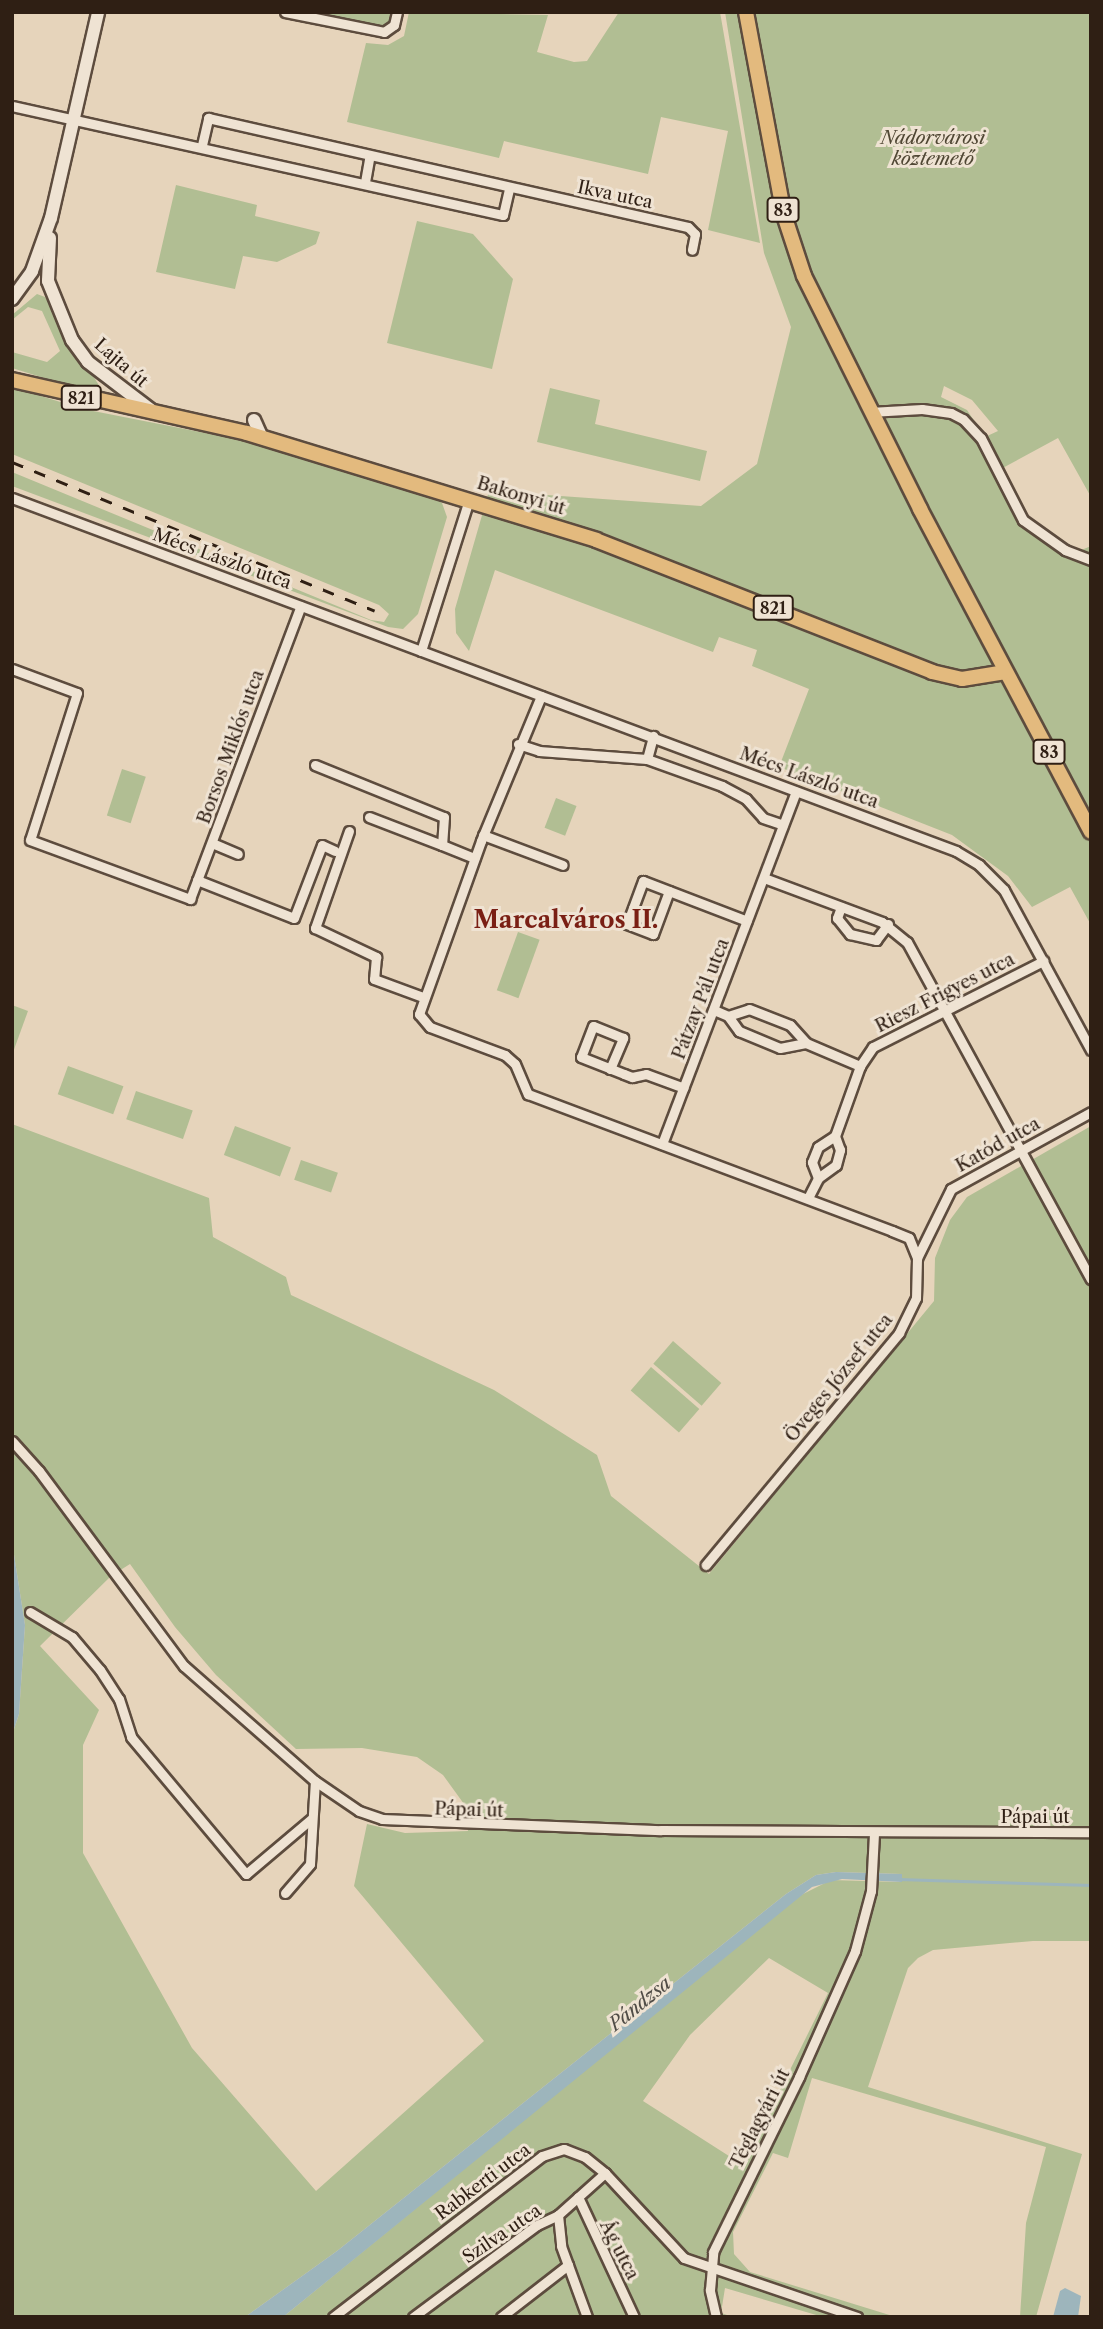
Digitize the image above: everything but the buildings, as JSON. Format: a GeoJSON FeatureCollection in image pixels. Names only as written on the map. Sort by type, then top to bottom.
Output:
{"type":"FeatureCollection","features":[{"type":"Feature","properties":{"kind":"main road","name":"83"},"geometry":{"type":"LineString","coordinates":[[746,12],[784,215],[804,276],[870,412],[1091,832]]}},
{"type":"Feature","properties":{"kind":"main road","name":"Bakonyi út"},"geometry":{"type":"LineString","coordinates":[[12,380],[247,433],[469,500],[658,560],[932,672],[962,679],[1005,672]]}},
{"type":"Feature","properties":{"kind":"street","name":"Lajta út"},"geometry":{"type":"LineString","coordinates":[[12,299],[32,271],[51,218],[98,12]]}},
{"type":"Feature","properties":{"kind":"street"},"geometry":{"type":"LineString","coordinates":[[285,12],[384,32],[394,24],[397,12]]}},
{"type":"Feature","properties":{"kind":"street"},"geometry":{"type":"LineString","coordinates":[[12,106],[365,181],[503,215],[509,187]]}},
{"type":"Feature","properties":{"kind":"street","name":"Ikva utca"},"geometry":{"type":"LineString","coordinates":[[202,145],[208,118],[688,227],[695,234],[692,250]]}},
{"type":"Feature","properties":{"kind":"street"},"geometry":{"type":"LineString","coordinates":[[365,181],[370,155]]}},
{"type":"Feature","properties":{"kind":"street","name":"Lajta út"},"geometry":{"type":"LineString","coordinates":[[51,218],[48,281],[62,320],[88,362],[151,411]]}},
{"type":"Feature","properties":{"kind":"street"},"geometry":{"type":"LineString","coordinates":[[870,412],[922,409],[963,419],[981,438],[1023,520],[1065,550],[1091,560]]}},
{"type":"Feature","properties":{"kind":"street","name":"Mécs László utca"},"geometry":{"type":"LineString","coordinates":[[12,498],[653,736],[796,792],[927,838],[979,865],[1004,890],[1091,1050]]}},
{"type":"Feature","properties":{"kind":"street"},"geometry":{"type":"LineString","coordinates":[[421,651],[469,500]]}},
{"type":"Feature","properties":{"kind":"street","name":"Borsos Miklós utca"},"geometry":{"type":"LineString","coordinates":[[12,669],[77,693],[30,840],[190,899],[301,606]]}},
{"type":"Feature","properties":{"kind":"street"},"geometry":{"type":"LineString","coordinates":[[541,696],[518,744],[483,835],[419,1014],[430,1027],[505,1055],[515,1064],[528,1094],[909,1238],[917,1258]]}},
{"type":"Feature","properties":{"kind":"street"},"geometry":{"type":"LineString","coordinates":[[647,760],[653,736]]}},
{"type":"Feature","properties":{"kind":"street"},"geometry":{"type":"LineString","coordinates":[[518,744],[539,751],[647,760],[722,786],[746,799],[763,818],[783,825]]}},
{"type":"Feature","properties":{"kind":"street"},"geometry":{"type":"LineString","coordinates":[[315,765],[444,817],[442,845]]}},
{"type":"Feature","properties":{"kind":"street","name":"Pátzay Pál utca"},"geometry":{"type":"LineString","coordinates":[[662,1144],[796,792]]}},
{"type":"Feature","properties":{"kind":"street"},"geometry":{"type":"LineString","coordinates":[[369,817],[475,858]]}},
{"type":"Feature","properties":{"kind":"street"},"geometry":{"type":"LineString","coordinates":[[349,831],[315,928],[376,957],[374,979],[423,997]]}},
{"type":"Feature","properties":{"kind":"street"},"geometry":{"type":"LineString","coordinates":[[483,835],[563,865]]}},
{"type":"Feature","properties":{"kind":"street"},"geometry":{"type":"LineString","coordinates":[[212,843],[238,853]]}},
{"type":"Feature","properties":{"kind":"street"},"geometry":{"type":"LineString","coordinates":[[197,880],[294,918],[322,845],[335,851]]}},
{"type":"Feature","properties":{"kind":"street"},"geometry":{"type":"LineString","coordinates":[[764,878],[888,924],[907,942],[1091,1279]]}},
{"type":"Feature","properties":{"kind":"street","name":"Pátzay Pál utca"},"geometry":{"type":"LineString","coordinates":[[669,891],[653,934],[627,924],[643,881],[669,891],[747,921]]}},
{"type":"Feature","properties":{"kind":"street"},"geometry":{"type":"LineString","coordinates":[[841,907],[837,918],[850,933],[876,940],[888,924]]}},
{"type":"Feature","properties":{"kind":"street","name":"Riesz Frigyes utca"},"geometry":{"type":"LineString","coordinates":[[818,1178],[812,1162],[818,1147],[835,1136],[860,1066],[873,1047],[1043,961]]}},
{"type":"Feature","properties":{"kind":"street"},"geometry":{"type":"LineString","coordinates":[[728,1016],[748,1009],[790,1025],[806,1043],[860,1066]]}},
{"type":"Feature","properties":{"kind":"street"},"geometry":{"type":"LineString","coordinates":[[714,1010],[728,1016],[739,1031],[780,1048],[806,1043]]}},
{"type":"Feature","properties":{"kind":"street","name":"Pátzay Pál utca"},"geometry":{"type":"LineString","coordinates":[[610,1069],[623,1038],[593,1027],[581,1057],[610,1069],[632,1077],[646,1074],[684,1088]]}},
{"type":"Feature","properties":{"kind":"street","name":"Katód utca"},"geometry":{"type":"LineString","coordinates":[[917,1258],[951,1189],[1091,1112]]}},
{"type":"Feature","properties":{"kind":"street","name":"Riesz Frigyes utca"},"geometry":{"type":"LineString","coordinates":[[808,1198],[818,1178],[836,1165],[840,1150],[835,1136]]}},
{"type":"Feature","properties":{"kind":"street","name":"Öveges József utca"},"geometry":{"type":"LineString","coordinates":[[706,1565],[899,1333],[916,1298],[917,1258]]}},
{"type":"Feature","properties":{"kind":"street","name":"Pápai út"},"geometry":{"type":"LineString","coordinates":[[12,1441],[39,1471],[184,1666],[315,1781],[359,1811],[407,1824],[874,1833],[1091,1832]]}},
{"type":"Feature","properties":{"kind":"street"},"geometry":{"type":"LineString","coordinates":[[30,1612],[72,1637],[100,1670],[119,1699],[131,1737],[246,1874],[311,1819]]}},
{"type":"Feature","properties":{"kind":"street"},"geometry":{"type":"LineString","coordinates":[[285,1893],[310,1864],[315,1781]]}},
{"type":"Feature","properties":{"kind":"street","name":"Téglagyári út"},"geometry":{"type":"LineString","coordinates":[[710,2268],[718,2238],[799,2077],[855,1951],[871,1891],[874,1833]]}},
{"type":"Feature","properties":{"kind":"street","name":"Rabkerti utca"},"geometry":{"type":"LineString","coordinates":[[333,2317],[552,2151],[574,2151],[605,2173],[673,2249],[710,2268]]}},
{"type":"Feature","properties":{"kind":"street","name":"Szilva utca"},"geometry":{"type":"LineString","coordinates":[[413,2317],[537,2225],[558,2215],[605,2173]]}},
{"type":"Feature","properties":{"kind":"street","name":"Ág utca"},"geometry":{"type":"LineString","coordinates":[[578,2197],[634,2317]]}},
{"type":"Feature","properties":{"kind":"street"},"geometry":{"type":"LineString","coordinates":[[558,2215],[556,2228],[587,2317]]}},
{"type":"Feature","properties":{"kind":"street"},"geometry":{"type":"LineString","coordinates":[[501,2317],[568,2265]]}},
{"type":"Feature","properties":{"kind":"street"},"geometry":{"type":"LineString","coordinates":[[716,2317],[710,2268],[857,2317]]}},
{"type":"Feature","properties":{"kind":"green space"},"geometry":{"type":"Polygon","coordinates":[[[308,12],[393,12],[391,22],[383,29],[308,12]]]}},
{"type":"Feature","properties":{"kind":"green space"},"geometry":{"type":"Polygon","coordinates":[[[409,12],[548,15],[537,52],[574,62],[587,61],[619,12],[720,12],[760,243],[708,230],[728,131],[661,117],[648,174],[504,141],[499,158],[347,122],[366,43],[388,45],[404,36],[409,12]]]}},
{"type":"Feature","properties":{"kind":"green space","name":"Nádorvárosi köztemető"},"geometry":{"type":"Polygon","coordinates":[[[725,12],[1091,12],[1091,497],[1058,438],[999,470],[1016,503],[1034,522],[1079,551],[1091,546],[1091,925],[1070,887],[1032,907],[1008,876],[952,835],[779,767],[809,689],[752,666],[757,650],[719,637],[713,652],[495,570],[469,651],[456,633],[455,609],[489,491],[701,506],[757,464],[791,327],[764,253],[725,12]],[[944,386],[941,397],[967,410],[985,437],[998,431],[972,400],[944,386]]]}},
{"type":"Feature","properties":{"kind":"green space"},"geometry":{"type":"Polygon","coordinates":[[[176,185],[257,205],[255,216],[320,232],[316,244],[277,262],[243,256],[235,289],[156,272],[176,185]]]}},
{"type":"Feature","properties":{"kind":"green space"},"geometry":{"type":"Polygon","coordinates":[[[417,221],[473,234],[513,279],[492,369],[387,343],[417,221]]]}},
{"type":"Feature","properties":{"kind":"green space"},"geometry":{"type":"Polygon","coordinates":[[[37,294],[45,297],[103,392],[95,394],[12,368],[12,352],[47,362],[60,351],[42,311],[28,307],[12,320],[12,315],[37,294]]]}},
{"type":"Feature","properties":{"kind":"green space"},"geometry":{"type":"Polygon","coordinates":[[[12,387],[83,409],[271,446],[431,496],[442,503],[447,517],[418,614],[403,629],[388,627],[12,486],[12,472],[371,620],[384,622],[389,614],[379,605],[12,454],[12,387]]]}},
{"type":"Feature","properties":{"kind":"green space"},"geometry":{"type":"Polygon","coordinates":[[[550,388],[600,400],[595,424],[707,451],[700,481],[537,442],[550,388]]]}},
{"type":"Feature","properties":{"kind":"green space"},"geometry":{"type":"Polygon","coordinates":[[[122,769],[146,777],[131,823],[107,816],[122,769]]]}},
{"type":"Feature","properties":{"kind":"green space"},"geometry":{"type":"Polygon","coordinates":[[[556,798],[577,806],[565,836],[545,828],[556,798]]]}},
{"type":"Feature","properties":{"kind":"green space"},"geometry":{"type":"Polygon","coordinates":[[[518,932],[540,940],[518,998],[497,990],[518,932]]]}},
{"type":"Feature","properties":{"kind":"green space"},"geometry":{"type":"Polygon","coordinates":[[[12,1005],[28,1011],[12,1055],[12,1005]]]}},
{"type":"Feature","properties":{"kind":"green space"},"geometry":{"type":"Polygon","coordinates":[[[68,1066],[123,1086],[113,1114],[58,1094],[68,1066]]]}},
{"type":"Feature","properties":{"kind":"green space"},"geometry":{"type":"Polygon","coordinates":[[[136,1091],[193,1111],[183,1139],[126,1119],[136,1091]]]}},
{"type":"Feature","properties":{"kind":"green space"},"geometry":{"type":"Polygon","coordinates":[[[12,1124],[209,1198],[213,1237],[286,1277],[291,1295],[494,1390],[597,1455],[611,1496],[709,1574],[934,1301],[935,1258],[950,1220],[967,1197],[1091,1126],[1091,1941],[1033,1941],[933,1950],[918,1958],[908,1968],[868,2087],[1082,2154],[1036,2317],[1020,2317],[1026,2223],[1046,2147],[812,2078],[788,2158],[773,2153],[733,2232],[734,2254],[750,2272],[896,2317],[823,2317],[725,2288],[721,2313],[733,2317],[283,2317],[795,1898],[831,1880],[901,1882],[902,1874],[836,1872],[816,1875],[786,1894],[337,2251],[245,2317],[12,2317],[12,1735],[19,1714],[25,1625],[12,1542],[12,1124]],[[130,1564],[111,1576],[40,1646],[99,1710],[83,1745],[83,1853],[192,2048],[316,2191],[484,2041],[354,1886],[367,1824],[405,1833],[468,1831],[464,1804],[443,1775],[417,1757],[362,1748],[296,1749],[216,1675],[175,1627],[130,1564]],[[769,1958],[690,2035],[643,2101],[743,2165],[828,1993],[769,1958]]]}},
{"type":"Feature","properties":{"kind":"green space"},"geometry":{"type":"Polygon","coordinates":[[[235,1126],[291,1148],[280,1176],[224,1155],[235,1126]]]}},
{"type":"Feature","properties":{"kind":"green space"},"geometry":{"type":"Polygon","coordinates":[[[301,1160],[338,1173],[331,1193],[294,1180],[301,1160]]]}},
{"type":"Feature","properties":{"kind":"green space"},"geometry":{"type":"Polygon","coordinates":[[[673,1341],[721,1383],[702,1406],[653,1364],[673,1341]]]}},
{"type":"Feature","properties":{"kind":"green space"},"geometry":{"type":"Polygon","coordinates":[[[651,1367],[699,1409],[679,1432],[631,1390],[651,1367]]]}},
{"type":"Feature","properties":{"kind":"water"},"geometry":{"type":"Polygon","coordinates":[[[12,1542],[25,1625],[19,1714],[12,1735],[12,1542]]]}},
{"type":"Feature","properties":{"kind":"water"},"geometry":{"type":"Polygon","coordinates":[[[836,1872],[902,1874],[902,1882],[842,1879],[812,1887],[283,2317],[245,2317],[337,2251],[786,1894],[816,1875],[836,1872]]]}},
{"type":"Feature","properties":{"kind":"water"},"geometry":{"type":"Polygon","coordinates":[[[1065,2288],[1081,2296],[1078,2317],[1053,2317],[1060,2291],[1065,2288]]]}},
{"type":"Feature","properties":{"kind":"waterway","name":"Pándzsa"},"geometry":{"type":"LineString","coordinates":[[898,1879],[1091,1885]]}},
{"type":"Feature","properties":{"kind":"railway"},"geometry":{"type":"LineString","coordinates":[[12,462],[375,611]]}},
{"type":"Feature","properties":{"kind":"district","name":"Marcalváros II."},"geometry":{"type":"Point","coordinates":[566,920]}}]}
